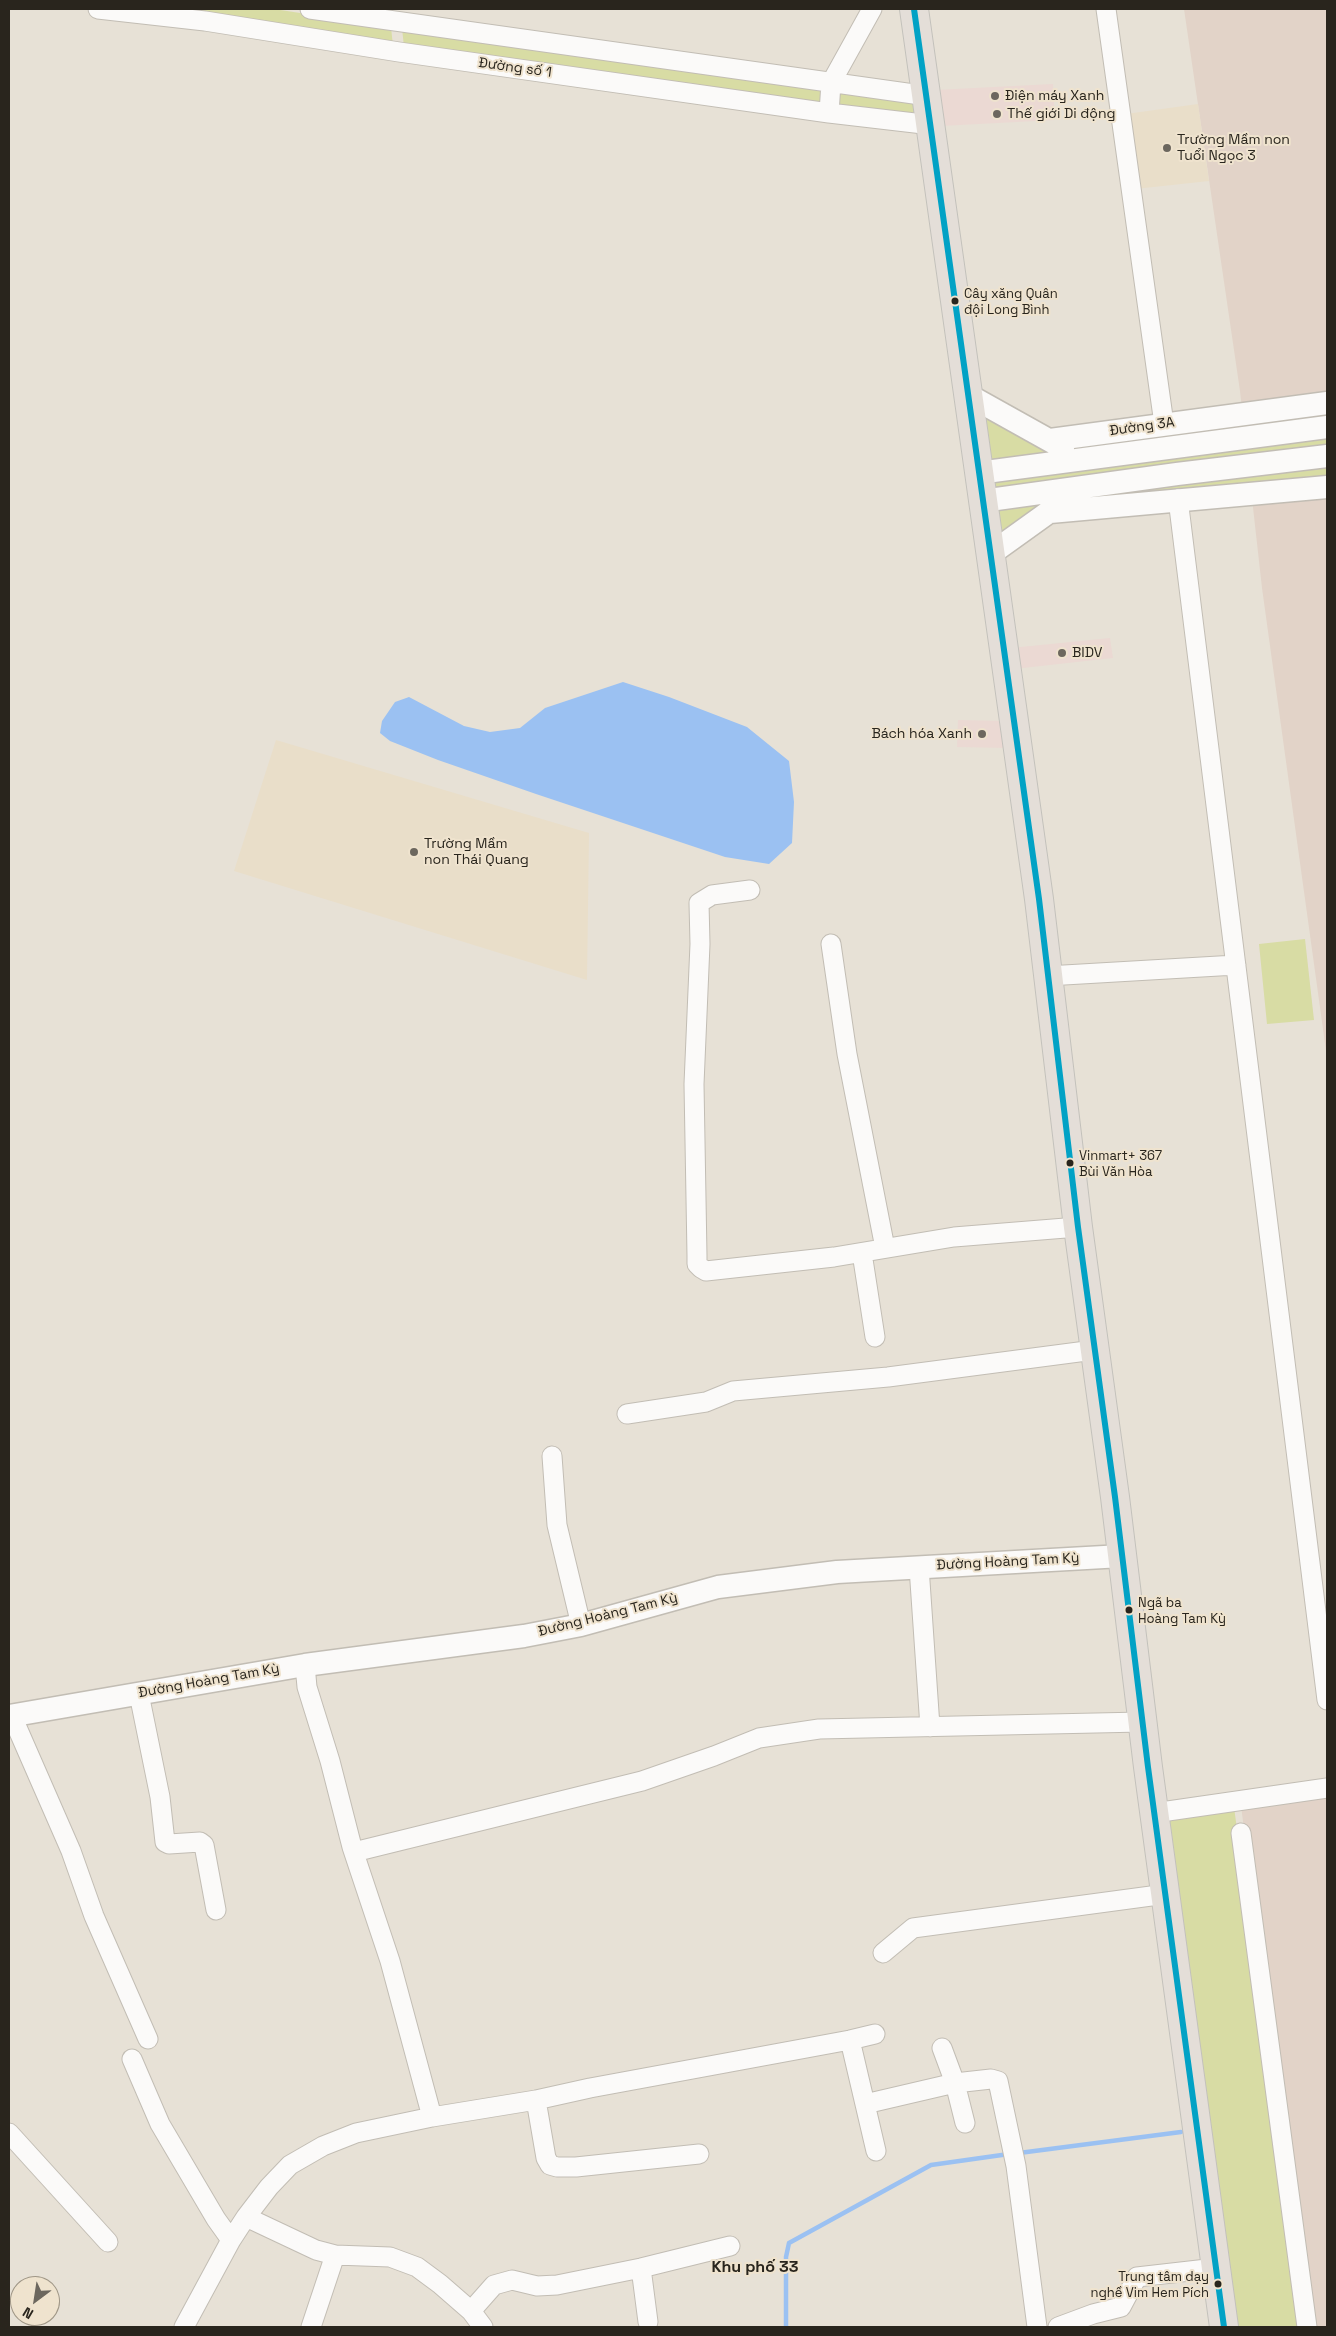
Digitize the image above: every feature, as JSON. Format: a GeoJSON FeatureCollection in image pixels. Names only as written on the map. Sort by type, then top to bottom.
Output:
{"type":"FeatureCollection","features":[{"type":"Feature","properties":{"kind":"main road"},"geometry":{"type":"LineString","coordinates":[[914,9],[928,96],[989,556],[1038,900],[1142,1722],[1224,2327]]}},
{"type":"Feature","properties":{"kind":"street","name":"Đường số 1"},"geometry":{"type":"LineString","coordinates":[[98,9],[205,21],[399,52],[829,113],[932,125]]}},
{"type":"Feature","properties":{"kind":"street"},"geometry":{"type":"LineString","coordinates":[[310,9],[928,96]]}},
{"type":"Feature","properties":{"kind":"street"},"geometry":{"type":"LineString","coordinates":[[829,113],[831,83],[872,9]]}},
{"type":"Feature","properties":{"kind":"street"},"geometry":{"type":"LineString","coordinates":[[1106,9],[1164,424]]}},
{"type":"Feature","properties":{"kind":"street"},"geometry":{"type":"LineString","coordinates":[[396,22],[399,52]]}},
{"type":"Feature","properties":{"kind":"street"},"geometry":{"type":"LineString","coordinates":[[968,395],[1081,458]]}},
{"type":"Feature","properties":{"kind":"street","name":"Đường 3A"},"geometry":{"type":"LineString","coordinates":[[1050,440],[1327,404]]}},
{"type":"Feature","properties":{"kind":"street","name":"Đường 3A"},"geometry":{"type":"LineString","coordinates":[[978,473],[1327,427]]}},
{"type":"Feature","properties":{"kind":"street"},"geometry":{"type":"LineString","coordinates":[[982,501],[1327,456]]}},
{"type":"Feature","properties":{"kind":"street"},"geometry":{"type":"LineString","coordinates":[[989,556],[1086,486]]}},
{"type":"Feature","properties":{"kind":"street"},"geometry":{"type":"LineString","coordinates":[[1050,512],[1327,487]]}},
{"type":"Feature","properties":{"kind":"street"},"geometry":{"type":"LineString","coordinates":[[1178,499],[1327,1700]]}},
{"type":"Feature","properties":{"kind":"street"},"geometry":{"type":"LineString","coordinates":[[750,890],[712,895],[699,903],[700,944],[694,1084],[697,1264],[706,1271],[862,1253],[954,1237],[1078,1227]]}},
{"type":"Feature","properties":{"kind":"street"},"geometry":{"type":"LineString","coordinates":[[831,944],[858,1113],[885,1248]]}},
{"type":"Feature","properties":{"kind":"street"},"geometry":{"type":"LineString","coordinates":[[1047,976],[1236,964]]}},
{"type":"Feature","properties":{"kind":"street"},"geometry":{"type":"LineString","coordinates":[[862,1253],[875,1337]]}},
{"type":"Feature","properties":{"kind":"street"},"geometry":{"type":"LineString","coordinates":[[627,1414],[706,1402],[733,1391],[888,1377],[1094,1350]]}},
{"type":"Feature","properties":{"kind":"street"},"geometry":{"type":"LineString","coordinates":[[552,1456],[557,1525],[581,1625]]}},
{"type":"Feature","properties":{"kind":"street","name":"Đường Hoàng Tam Kỳ"},"geometry":{"type":"LineString","coordinates":[[11,1716],[305,1665],[524,1636],[581,1625],[718,1587],[837,1572],[1122,1556]]}},
{"type":"Feature","properties":{"kind":"street"},"geometry":{"type":"LineString","coordinates":[[919,1567],[930,1727]]}},
{"type":"Feature","properties":{"kind":"street"},"geometry":{"type":"LineString","coordinates":[[305,1665],[307,1687],[330,1761],[354,1852],[390,1960],[432,2118]]}},
{"type":"Feature","properties":{"kind":"street"},"geometry":{"type":"LineString","coordinates":[[139,1694],[160,1797],[165,1842],[169,1844],[200,1842],[204,1845],[216,1910]]}},
{"type":"Feature","properties":{"kind":"street"},"geometry":{"type":"LineString","coordinates":[[11,1716],[71,1850],[94,1916],[148,2039]]}},
{"type":"Feature","properties":{"kind":"street"},"geometry":{"type":"LineString","coordinates":[[354,1852],[642,1781],[759,1738],[819,1730],[1142,1722]]}},
{"type":"Feature","properties":{"kind":"street"},"geometry":{"type":"LineString","coordinates":[[1154,1814],[1327,1788]]}},
{"type":"Feature","properties":{"kind":"street"},"geometry":{"type":"LineString","coordinates":[[1241,1833],[1307,2327]]}},
{"type":"Feature","properties":{"kind":"street"},"geometry":{"type":"LineString","coordinates":[[883,1953],[913,1928],[1166,1894]]}},
{"type":"Feature","properties":{"kind":"street"},"geometry":{"type":"LineString","coordinates":[[184,2327],[231,2240],[269,2187],[290,2165],[309,2153],[356,2133],[875,2034]]}},
{"type":"Feature","properties":{"kind":"street"},"geometry":{"type":"LineString","coordinates":[[850,2040],[876,2152]]}},
{"type":"Feature","properties":{"kind":"street"},"geometry":{"type":"LineString","coordinates":[[942,2048],[955,2083],[965,2123]]}},
{"type":"Feature","properties":{"kind":"street"},"geometry":{"type":"LineString","coordinates":[[132,2059],[160,2124],[216,2219],[231,2240]]}},
{"type":"Feature","properties":{"kind":"street"},"geometry":{"type":"LineString","coordinates":[[865,2104],[955,2083],[992,2079],[998,2081],[1016,2166],[1037,2327]]}},
{"type":"Feature","properties":{"kind":"street"},"geometry":{"type":"LineString","coordinates":[[536,2100],[546,2158],[550,2165],[556,2167],[576,2167],[699,2154]]}},
{"type":"Feature","properties":{"kind":"street"},"geometry":{"type":"LineString","coordinates":[[9,2132],[108,2242]]}},
{"type":"Feature","properties":{"kind":"street"},"geometry":{"type":"LineString","coordinates":[[246,2217],[302,2246],[335,2255],[390,2257],[417,2267],[471,2311],[483,2327]]}},
{"type":"Feature","properties":{"kind":"street"},"geometry":{"type":"LineString","coordinates":[[471,2311],[494,2284],[512,2280],[537,2286],[556,2285],[641,2268],[730,2246]]}},
{"type":"Feature","properties":{"kind":"street"},"geometry":{"type":"LineString","coordinates":[[311,2327],[335,2255]]}},
{"type":"Feature","properties":{"kind":"street"},"geometry":{"type":"LineString","coordinates":[[641,2268],[648,2322]]}},
{"type":"Feature","properties":{"kind":"street"},"geometry":{"type":"LineString","coordinates":[[1058,2327],[1122,2307],[1137,2277],[1216,2268]]}},
{"type":"Feature","properties":{"kind":"shaded area"},"geometry":{"type":"Polygon","coordinates":[[[1184,9],[1327,9],[1327,1058],[1262,588],[1240,391],[1184,9]]]}},
{"type":"Feature","properties":{"kind":"shaded area"},"geometry":{"type":"Polygon","coordinates":[[[1053,84],[1055,120],[941,126],[936,90],[1053,84]]]}},
{"type":"Feature","properties":{"kind":"shaded area","name":"Trường Mầm non Tuổi Ngọc 3"},"geometry":{"type":"Polygon","coordinates":[[[1198,104],[1209,181],[1135,189],[1126,114],[1198,104]]]}},
{"type":"Feature","properties":{"kind":"shaded area","name":"BIDV"},"geometry":{"type":"Polygon","coordinates":[[[1110,638],[1113,658],[1014,669],[1011,648],[1110,638]]]}},
{"type":"Feature","properties":{"kind":"shaded area","name":"Bách hóa Xanh"},"geometry":{"type":"Polygon","coordinates":[[[958,720],[1004,721],[1008,748],[957,747],[958,720]]]}},
{"type":"Feature","properties":{"kind":"shaded area","name":"Trường Mầm non Thái Quang"},"geometry":{"type":"Polygon","coordinates":[[[276,740],[589,833],[587,980],[234,871],[276,740]]]}},
{"type":"Feature","properties":{"kind":"shaded area"},"geometry":{"type":"Polygon","coordinates":[[[1327,1793],[1327,2327],[1310,2327],[1241,1806],[1327,1793]]]}},
{"type":"Feature","properties":{"kind":"green space"},"geometry":{"type":"Polygon","coordinates":[[[144,9],[274,9],[391,27],[393,46],[144,9]]]}},
{"type":"Feature","properties":{"kind":"green space"},"geometry":{"type":"Polygon","coordinates":[[[402,28],[825,88],[824,107],[404,47],[402,28]]]}},
{"type":"Feature","properties":{"kind":"green space"},"geometry":{"type":"Polygon","coordinates":[[[836,89],[920,100],[923,119],[835,108],[836,89]]]}},
{"type":"Feature","properties":{"kind":"green space"},"geometry":{"type":"Polygon","coordinates":[[[979,410],[1060,452],[986,463],[979,410]]]}},
{"type":"Feature","properties":{"kind":"green space"},"geometry":{"type":"Polygon","coordinates":[[[1327,412],[1327,418],[1077,450],[1070,446],[1327,412]]]}},
{"type":"Feature","properties":{"kind":"green space"},"geometry":{"type":"Polygon","coordinates":[[[1327,436],[1327,447],[989,491],[988,480],[1327,436]]]}},
{"type":"Feature","properties":{"kind":"green space"},"geometry":{"type":"Polygon","coordinates":[[[1327,465],[1327,478],[1074,500],[1081,495],[1327,465]]]}},
{"type":"Feature","properties":{"kind":"green space"},"geometry":{"type":"Polygon","coordinates":[[[1060,498],[996,540],[992,508],[1060,498]]]}},
{"type":"Feature","properties":{"kind":"green space"},"geometry":{"type":"Polygon","coordinates":[[[1305,939],[1314,1020],[1267,1024],[1259,944],[1305,939]]]}},
{"type":"Feature","properties":{"kind":"green space"},"geometry":{"type":"Polygon","coordinates":[[[1234,1807],[1304,2327],[1233,2327],[1163,1817],[1234,1807]]]}},
{"type":"Feature","properties":{"kind":"water"},"geometry":{"type":"Polygon","coordinates":[[[623,682],[669,697],[747,727],[789,761],[794,802],[792,843],[769,864],[725,857],[438,760],[390,741],[380,733],[382,721],[395,702],[409,697],[464,726],[490,732],[520,728],[545,708],[623,682]]]}},
{"type":"Feature","properties":{"kind":"waterway"},"geometry":{"type":"LineString","coordinates":[[1019,2153],[1181,2132]]}},
{"type":"Feature","properties":{"kind":"waterway"},"geometry":{"type":"LineString","coordinates":[[786,2327],[786,2257],[789,2243],[931,2165],[1009,2154]]}},
{"type":"Feature","properties":{"kind":"transit line"},"geometry":{"type":"LineString","coordinates":[[914,9],[1039,899],[1078,1227],[1115,1497],[1148,1767],[1224,2327]]}},
{"type":"Feature","properties":{"kind":"place","name":"Điện máy Xanh"},"geometry":{"type":"Point","coordinates":[995,96]}},
{"type":"Feature","properties":{"kind":"place","name":"Thế giới Di động"},"geometry":{"type":"Point","coordinates":[997,114]}},
{"type":"Feature","properties":{"kind":"place","name":"Trường Mầm non Tuổi Ngọc 3"},"geometry":{"type":"Point","coordinates":[1167,148]}},
{"type":"Feature","properties":{"kind":"place","name":"Cây xăng Quân đội Long Bình"},"geometry":{"type":"Point","coordinates":[955,301]}},
{"type":"Feature","properties":{"kind":"place","name":"BIDV"},"geometry":{"type":"Point","coordinates":[1062,653]}},
{"type":"Feature","properties":{"kind":"place","name":"Bách hóa Xanh"},"geometry":{"type":"Point","coordinates":[982,734]}},
{"type":"Feature","properties":{"kind":"place","name":"Trường Mầm non Thái Quang"},"geometry":{"type":"Point","coordinates":[414,852]}},
{"type":"Feature","properties":{"kind":"place","name":"Vinmart+ 367 Bùi Văn Hòa"},"geometry":{"type":"Point","coordinates":[1070,1163]}},
{"type":"Feature","properties":{"kind":"place","name":"Ngã ba Hoàng Tam Kỳ"},"geometry":{"type":"Point","coordinates":[1129,1610]}},
{"type":"Feature","properties":{"kind":"place","name":"Trung tâm dạy nghề Vim Hem Pích"},"geometry":{"type":"Point","coordinates":[1218,2284]}},
{"type":"Feature","properties":{"kind":"district","name":"Khu phố 33"},"geometry":{"type":"Point","coordinates":[755,2268]}}]}
